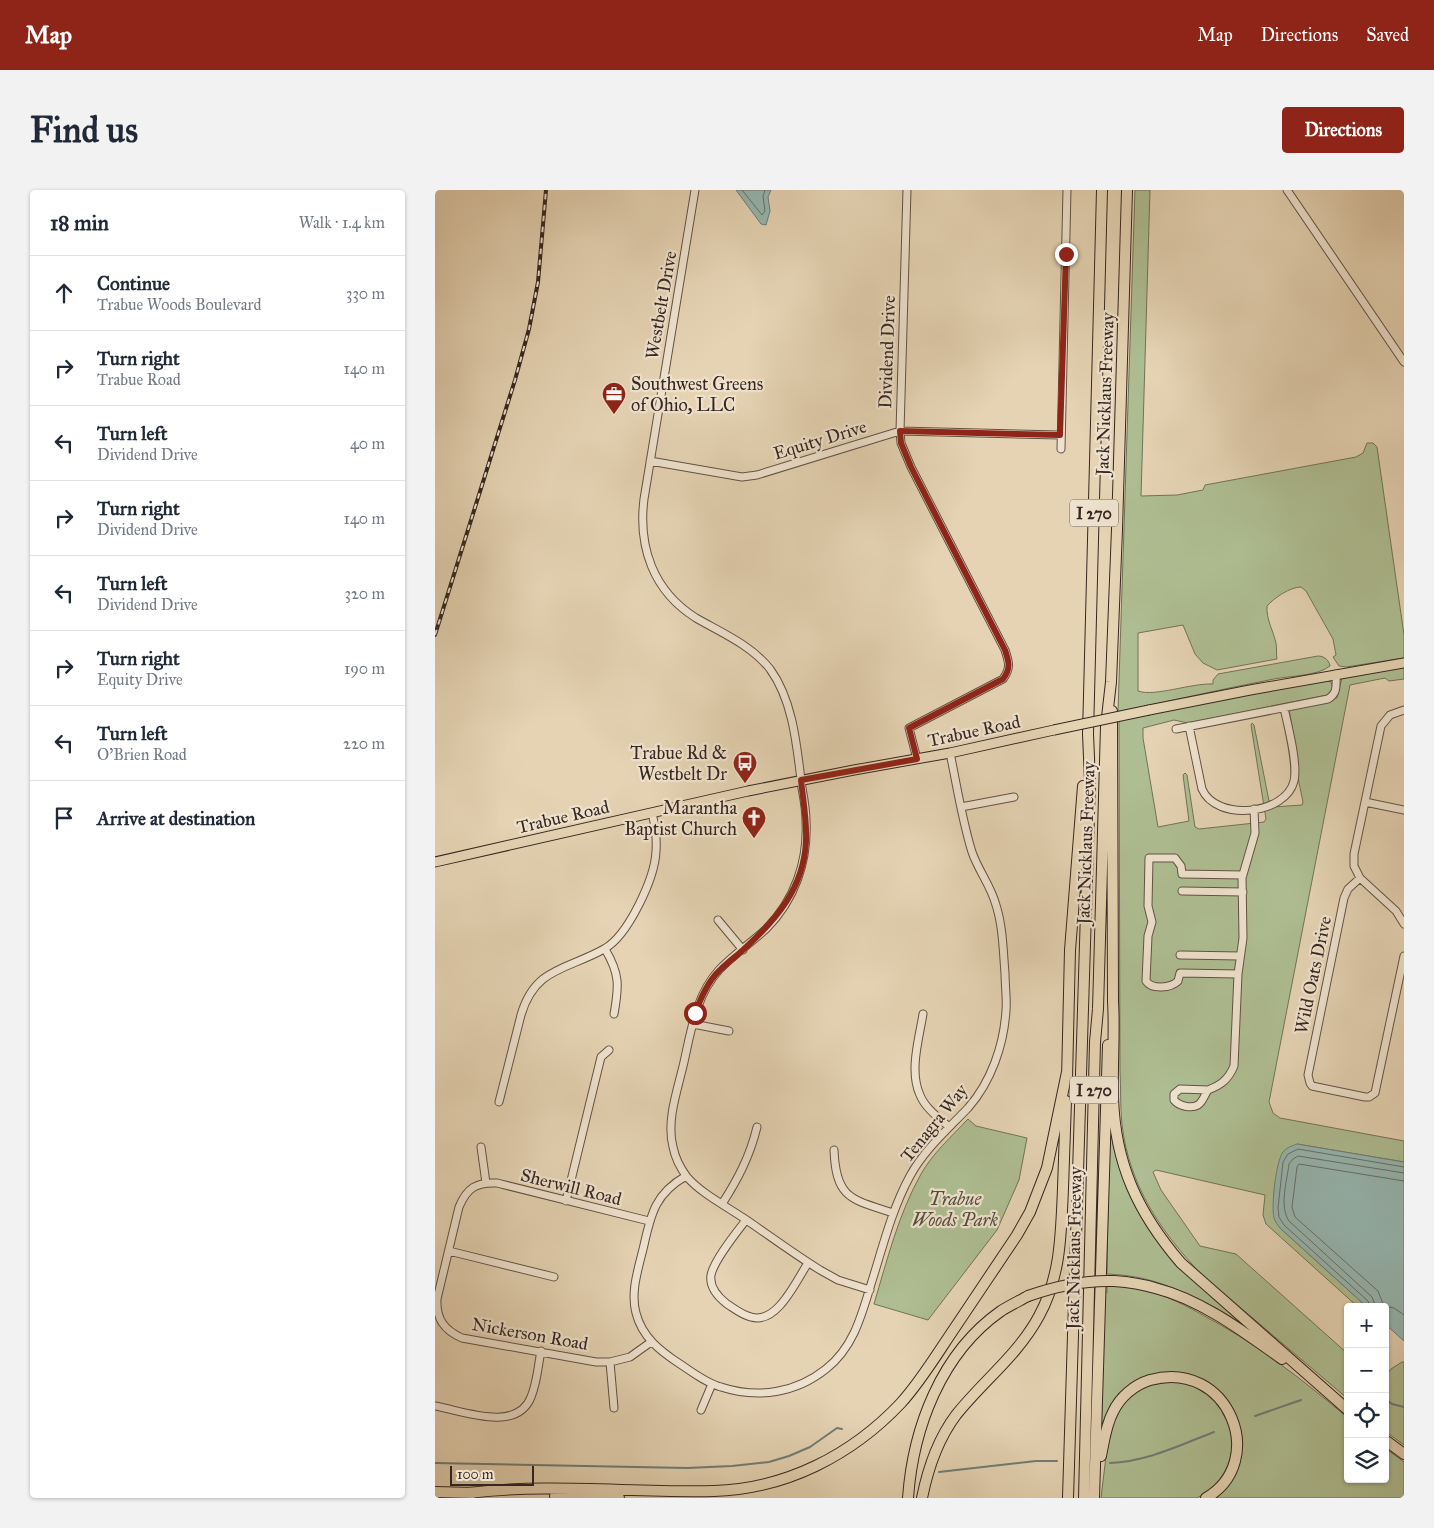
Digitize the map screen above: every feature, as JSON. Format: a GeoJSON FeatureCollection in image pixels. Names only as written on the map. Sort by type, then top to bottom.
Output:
{"type":"FeatureCollection","features":[{"type":"Feature","properties":{"kind":"highway","name":"Jack Nicklaus Freeway"},"geometry":{"type":"LineString","coordinates":[[1068,1498],[1089,781],[1088,734],[1103,190]]}},
{"type":"Feature","properties":{"kind":"highway","name":"Jack Nicklaus Freeway"},"geometry":{"type":"LineString","coordinates":[[1084,1498],[1095,1042],[1098,1008],[1106,726],[1111,682],[1117,529],[1127,190]]}},
{"type":"Feature","properties":{"kind":"highway"},"geometry":{"type":"LineString","coordinates":[[1111,682],[1113,727],[1113,1001],[1115,1030],[1113,1095],[1117,1142],[1131,1186],[1143,1213],[1163,1243],[1181,1263],[1344,1407]]}},
{"type":"Feature","properties":{"kind":"highway"},"geometry":{"type":"LineString","coordinates":[[922,1498],[930,1465],[946,1430],[968,1401],[1019,1346],[1031,1330],[1053,1285],[1060,1253],[1071,950],[1088,734]]}},
{"type":"Feature","properties":{"kind":"highway"},"geometry":{"type":"LineString","coordinates":[[1095,1498],[1106,1077],[1113,1001]]}},
{"type":"Feature","properties":{"kind":"highway"},"geometry":{"type":"LineString","coordinates":[[468,1492],[507,1488],[717,1491],[754,1486],[803,1472],[852,1446],[886,1418],[914,1386],[1017,1235],[1029,1212],[1047,1168],[1067,1072]]}},
{"type":"Feature","properties":{"kind":"highway"},"geometry":{"type":"LineString","coordinates":[[908,1498],[917,1444],[926,1412],[948,1367],[961,1348],[977,1331],[1001,1311],[1028,1296],[1065,1285],[1095,1280],[1114,1281],[1157,1288],[1182,1297],[1224,1320],[1329,1394]]}},
{"type":"Feature","properties":{"kind":"highway"},"geometry":{"type":"LineString","coordinates":[[1095,1481],[1109,1422],[1114,1410],[1126,1394],[1146,1382],[1171,1376],[1183,1377],[1195,1380],[1219,1397],[1234,1422],[1237,1436],[1236,1454],[1230,1473],[1225,1483],[1206,1498]]}},
{"type":"Feature","properties":{"kind":"highway"},"geometry":{"type":"LineString","coordinates":[[1389,1443],[1404,1454]]}},
{"type":"Feature","properties":{"kind":"highway"},"geometry":{"type":"LineString","coordinates":[[435,1492],[619,1498]]}},
{"type":"Feature","properties":{"kind":"main road","name":"Trabue Road"},"geometry":{"type":"LineString","coordinates":[[435,862],[801,780],[950,753],[1149,710],[1336,674],[1404,663]]}},
{"type":"Feature","properties":{"kind":"street","name":"Westbelt Drive"},"geometry":{"type":"LineString","coordinates":[[695,190],[643,505],[642,530],[651,568],[665,590],[680,606],[751,650],[776,678],[788,707],[805,806],[807,839],[798,880],[790,897],[774,920],[719,970],[700,1000],[673,1112],[671,1128],[672,1145],[677,1160],[687,1176],[705,1192],[745,1220]]}},
{"type":"Feature","properties":{"kind":"street","name":"Dividend Drive"},"geometry":{"type":"LineString","coordinates":[[907,190],[901,443],[911,467],[1001,642],[1009,662],[1009,670],[1003,679],[909,728],[917,759]]}},
{"type":"Feature","properties":{"kind":"street"},"geometry":{"type":"LineString","coordinates":[[1061,449],[1067,190]]}},
{"type":"Feature","properties":{"kind":"street"},"geometry":{"type":"LineString","coordinates":[[1287,190],[1404,362]]}},
{"type":"Feature","properties":{"kind":"street","name":"Equity Drive"},"geometry":{"type":"LineString","coordinates":[[650,461],[735,476],[757,476],[900,431],[1060,435]]}},
{"type":"Feature","properties":{"kind":"street"},"geometry":{"type":"LineString","coordinates":[[1176,729],[1331,697],[1334,695],[1337,686],[1336,674]]}},
{"type":"Feature","properties":{"kind":"street"},"geometry":{"type":"LineString","coordinates":[[1189,726],[1202,789],[1205,795],[1215,805],[1226,809],[1254,808],[1274,804],[1281,800],[1287,795],[1294,780],[1295,767],[1284,708]]}},
{"type":"Feature","properties":{"kind":"street"},"geometry":{"type":"LineString","coordinates":[[1404,710],[1390,715],[1381,726],[1354,854],[1354,866],[1360,878],[1396,911],[1404,924]]}},
{"type":"Feature","properties":{"kind":"street","name":"Tenagra Way"},"geometry":{"type":"LineString","coordinates":[[651,1342],[670,1357],[712,1384],[722,1388],[756,1394],[773,1393],[801,1385],[815,1377],[839,1357],[849,1345],[861,1317],[893,1213],[910,1175],[949,1127],[970,1105],[985,1084],[996,1061],[1003,1037],[1006,1011],[1002,931],[996,904],[973,855],[950,753]]}},
{"type":"Feature","properties":{"kind":"street"},"geometry":{"type":"LineString","coordinates":[[961,807],[1015,797]]}},
{"type":"Feature","properties":{"kind":"street"},"geometry":{"type":"LineString","coordinates":[[1365,802],[1404,810]]}},
{"type":"Feature","properties":{"kind":"street"},"geometry":{"type":"LineString","coordinates":[[1207,1090],[1222,1084],[1230,1076],[1235,1066],[1238,974],[1243,938],[1243,875],[1255,833],[1254,808]]}},
{"type":"Feature","properties":{"kind":"street"},"geometry":{"type":"LineString","coordinates":[[499,1102],[522,1009],[534,987],[547,975],[605,949],[627,927],[638,906],[656,852],[655,827],[652,813]]}},
{"type":"Feature","properties":{"kind":"street"},"geometry":{"type":"LineString","coordinates":[[1238,974],[1180,973],[1178,981],[1171,986],[1151,986],[1148,984],[1146,980],[1148,936],[1152,922],[1148,906],[1149,858],[1175,858],[1180,863],[1183,874],[1243,875]]}},
{"type":"Feature","properties":{"kind":"street","name":"Wild Oats Drive"},"geometry":{"type":"LineString","coordinates":[[1360,878],[1348,889],[1344,898],[1308,1075],[1310,1083],[1317,1088],[1365,1097],[1372,1095],[1377,1088],[1404,956]]}},
{"type":"Feature","properties":{"kind":"street"},"geometry":{"type":"LineString","coordinates":[[1182,891],[1243,892]]}},
{"type":"Feature","properties":{"kind":"street"},"geometry":{"type":"LineString","coordinates":[[718,920],[743,950]]}},
{"type":"Feature","properties":{"kind":"street"},"geometry":{"type":"LineString","coordinates":[[605,949],[612,960],[618,976],[618,992],[614,1014]]}},
{"type":"Feature","properties":{"kind":"street"},"geometry":{"type":"LineString","coordinates":[[1181,955],[1240,956]]}},
{"type":"Feature","properties":{"kind":"street"},"geometry":{"type":"LineString","coordinates":[[923,1014],[916,1061],[916,1084],[925,1104],[949,1127]]}},
{"type":"Feature","properties":{"kind":"street"},"geometry":{"type":"LineString","coordinates":[[693,1024],[729,1031]]}},
{"type":"Feature","properties":{"kind":"street"},"geometry":{"type":"LineString","coordinates":[[566,1201],[601,1057],[609,1050]]}},
{"type":"Feature","properties":{"kind":"street"},"geometry":{"type":"LineString","coordinates":[[721,1204],[738,1179],[752,1148],[757,1128]]}},
{"type":"Feature","properties":{"kind":"street"},"geometry":{"type":"LineString","coordinates":[[481,1147],[486,1183]]}},
{"type":"Feature","properties":{"kind":"street"},"geometry":{"type":"LineString","coordinates":[[834,1150],[835,1169],[841,1188],[857,1200],[893,1213]]}},
{"type":"Feature","properties":{"kind":"street"},"geometry":{"type":"LineString","coordinates":[[651,1342],[638,1321],[634,1302],[636,1278],[653,1210],[663,1194],[687,1176]]}},
{"type":"Feature","properties":{"kind":"street","name":"Sherwill Road"},"geometry":{"type":"LineString","coordinates":[[486,1183],[497,1183],[649,1222]]}},
{"type":"Feature","properties":{"kind":"street","name":"Nickerson Road"},"geometry":{"type":"LineString","coordinates":[[486,1183],[473,1186],[464,1195],[459,1207],[437,1299],[438,1316],[447,1330],[462,1338],[596,1362],[610,1362],[630,1357],[651,1342]]}},
{"type":"Feature","properties":{"kind":"street"},"geometry":{"type":"LineString","coordinates":[[808,1263],[779,1308],[771,1315],[761,1318],[752,1318],[734,1308],[719,1298],[713,1288],[711,1277],[714,1266],[745,1220],[808,1263],[837,1280],[869,1290]]}},
{"type":"Feature","properties":{"kind":"street"},"geometry":{"type":"LineString","coordinates":[[449,1252],[554,1277]]}},
{"type":"Feature","properties":{"kind":"street"},"geometry":{"type":"LineString","coordinates":[[435,1406],[493,1417],[511,1417],[526,1407],[531,1399],[541,1351]]}},
{"type":"Feature","properties":{"kind":"street"},"geometry":{"type":"LineString","coordinates":[[610,1362],[614,1408]]}},
{"type":"Feature","properties":{"kind":"street"},"geometry":{"type":"LineString","coordinates":[[701,1410],[712,1384]]}},
{"type":"Feature","properties":{"kind":"green space"},"geometry":{"type":"Polygon","coordinates":[[[1135,190],[1150,190],[1141,496],[1177,495],[1203,490],[1205,485],[1356,457],[1363,453],[1367,443],[1373,443],[1377,447],[1404,635],[1404,658],[1346,667],[1339,666],[1333,657],[1336,655],[1333,639],[1306,591],[1301,587],[1297,587],[1283,594],[1267,606],[1276,643],[1277,659],[1217,670],[1203,663],[1195,654],[1183,625],[1138,633],[1138,691],[1154,692],[1213,684],[1213,680],[1218,674],[1318,656],[1326,659],[1330,666],[1311,674],[1280,678],[1118,712],[1135,190]]]}},
{"type":"Feature","properties":{"kind":"green space"},"geometry":{"type":"Polygon","coordinates":[[[1404,667],[1404,679],[1389,681],[1385,678],[1350,685],[1269,1102],[1273,1113],[1280,1118],[1404,1141],[1404,1162],[1297,1144],[1280,1228],[1363,1303],[1354,1303],[1266,1224],[1263,1215],[1265,1195],[1156,1170],[1153,1172],[1161,1190],[1200,1246],[1236,1254],[1344,1350],[1344,1396],[1203,1276],[1174,1242],[1149,1207],[1132,1168],[1122,1124],[1120,1070],[1119,720],[1326,680],[1331,682],[1332,693],[1328,695],[1188,723],[1174,720],[1143,728],[1158,827],[1189,821],[1183,775],[1185,773],[1187,775],[1195,827],[1199,829],[1264,822],[1266,819],[1252,723],[1254,725],[1270,806],[1302,805],[1303,802],[1293,754],[1296,750],[1289,709],[1337,698],[1342,678],[1404,667]]]}},
{"type":"Feature","properties":{"kind":"green space","name":"Trabue Woods Park"},"geometry":{"type":"Polygon","coordinates":[[[968,1119],[976,1126],[1027,1138],[1019,1180],[997,1230],[928,1320],[874,1304],[894,1237],[913,1189],[931,1159],[968,1119]]]}},
{"type":"Feature","properties":{"kind":"green space"},"geometry":{"type":"Polygon","coordinates":[[[1109,1122],[1113,1122],[1122,1166],[1188,1276],[1236,1319],[1234,1321],[1174,1288],[1143,1279],[1107,1274],[1109,1122]]]}},
{"type":"Feature","properties":{"kind":"green space"},"geometry":{"type":"Polygon","coordinates":[[[1107,1285],[1139,1289],[1158,1294],[1221,1325],[1277,1362],[1344,1415],[1344,1483],[1389,1483],[1389,1451],[1404,1462],[1404,1498],[1211,1498],[1229,1478],[1237,1426],[1197,1378],[1133,1385],[1104,1429],[1101,1429],[1105,1293],[1107,1293],[1107,1285]]]}},
{"type":"Feature","properties":{"kind":"green space"},"geometry":{"type":"Polygon","coordinates":[[[1404,1362],[1404,1445],[1389,1434],[1389,1372],[1404,1362]]]}},
{"type":"Feature","properties":{"kind":"green space"},"geometry":{"type":"Polygon","coordinates":[[[1180,1380],[1205,1390],[1218,1402],[1226,1415],[1231,1430],[1232,1446],[1229,1461],[1222,1475],[1212,1488],[1197,1498],[1101,1498],[1107,1448],[1113,1420],[1124,1401],[1145,1386],[1180,1380]]]}},
{"type":"Feature","properties":{"kind":"water"},"geometry":{"type":"Polygon","coordinates":[[[736,190],[771,190],[768,197],[770,211],[766,225],[761,224],[736,190]]]}},
{"type":"Feature","properties":{"kind":"water"},"geometry":{"type":"Polygon","coordinates":[[[1297,1144],[1404,1162],[1404,1341],[1389,1328],[1389,1303],[1363,1303],[1280,1228],[1275,1221],[1273,1212],[1278,1164],[1283,1152],[1297,1144]]]}},
{"type":"Feature","properties":{"kind":"waterway"},"geometry":{"type":"LineString","coordinates":[[1255,1416],[1301,1400]]}},
{"type":"Feature","properties":{"kind":"waterway"},"geometry":{"type":"LineString","coordinates":[[1389,1402],[1404,1407]]}},
{"type":"Feature","properties":{"kind":"waterway"},"geometry":{"type":"LineString","coordinates":[[435,1463],[687,1468],[732,1466],[769,1462],[789,1456],[810,1447],[837,1428],[842,1429]]}},
{"type":"Feature","properties":{"kind":"waterway"},"geometry":{"type":"LineString","coordinates":[[1110,1463],[1137,1460],[1214,1432]]}},
{"type":"Feature","properties":{"kind":"waterway"},"geometry":{"type":"LineString","coordinates":[[939,1472],[1036,1461],[1057,1461]]}},
{"type":"Feature","properties":{"kind":"railway"},"geometry":{"type":"LineString","coordinates":[[435,635],[515,380],[529,329],[538,282],[546,190]]}},
{"type":"Feature","properties":{"kind":"place","name":"Southwest Greens of Ohio, LLC"},"geometry":{"type":"Point","coordinates":[614,415]}},
{"type":"Feature","properties":{"kind":"place","name":"Trabue Rd & Westbelt Dr"},"geometry":{"type":"Point","coordinates":[745,784]}},
{"type":"Feature","properties":{"kind":"place","name":"Marantha Baptist Church"},"geometry":{"type":"Point","coordinates":[754,839]}},
{"type":"Feature","properties":{"kind":"route"},"geometry":{"type":"LineString","coordinates":[[695,1013],[700,1000],[719,970],[774,920],[790,897],[798,880],[807,839],[801,780],[917,759],[909,728],[1003,679],[1009,670],[1009,662],[1005,650],[911,467],[901,443],[900,431],[1060,435],[1066,254]]}}]}
